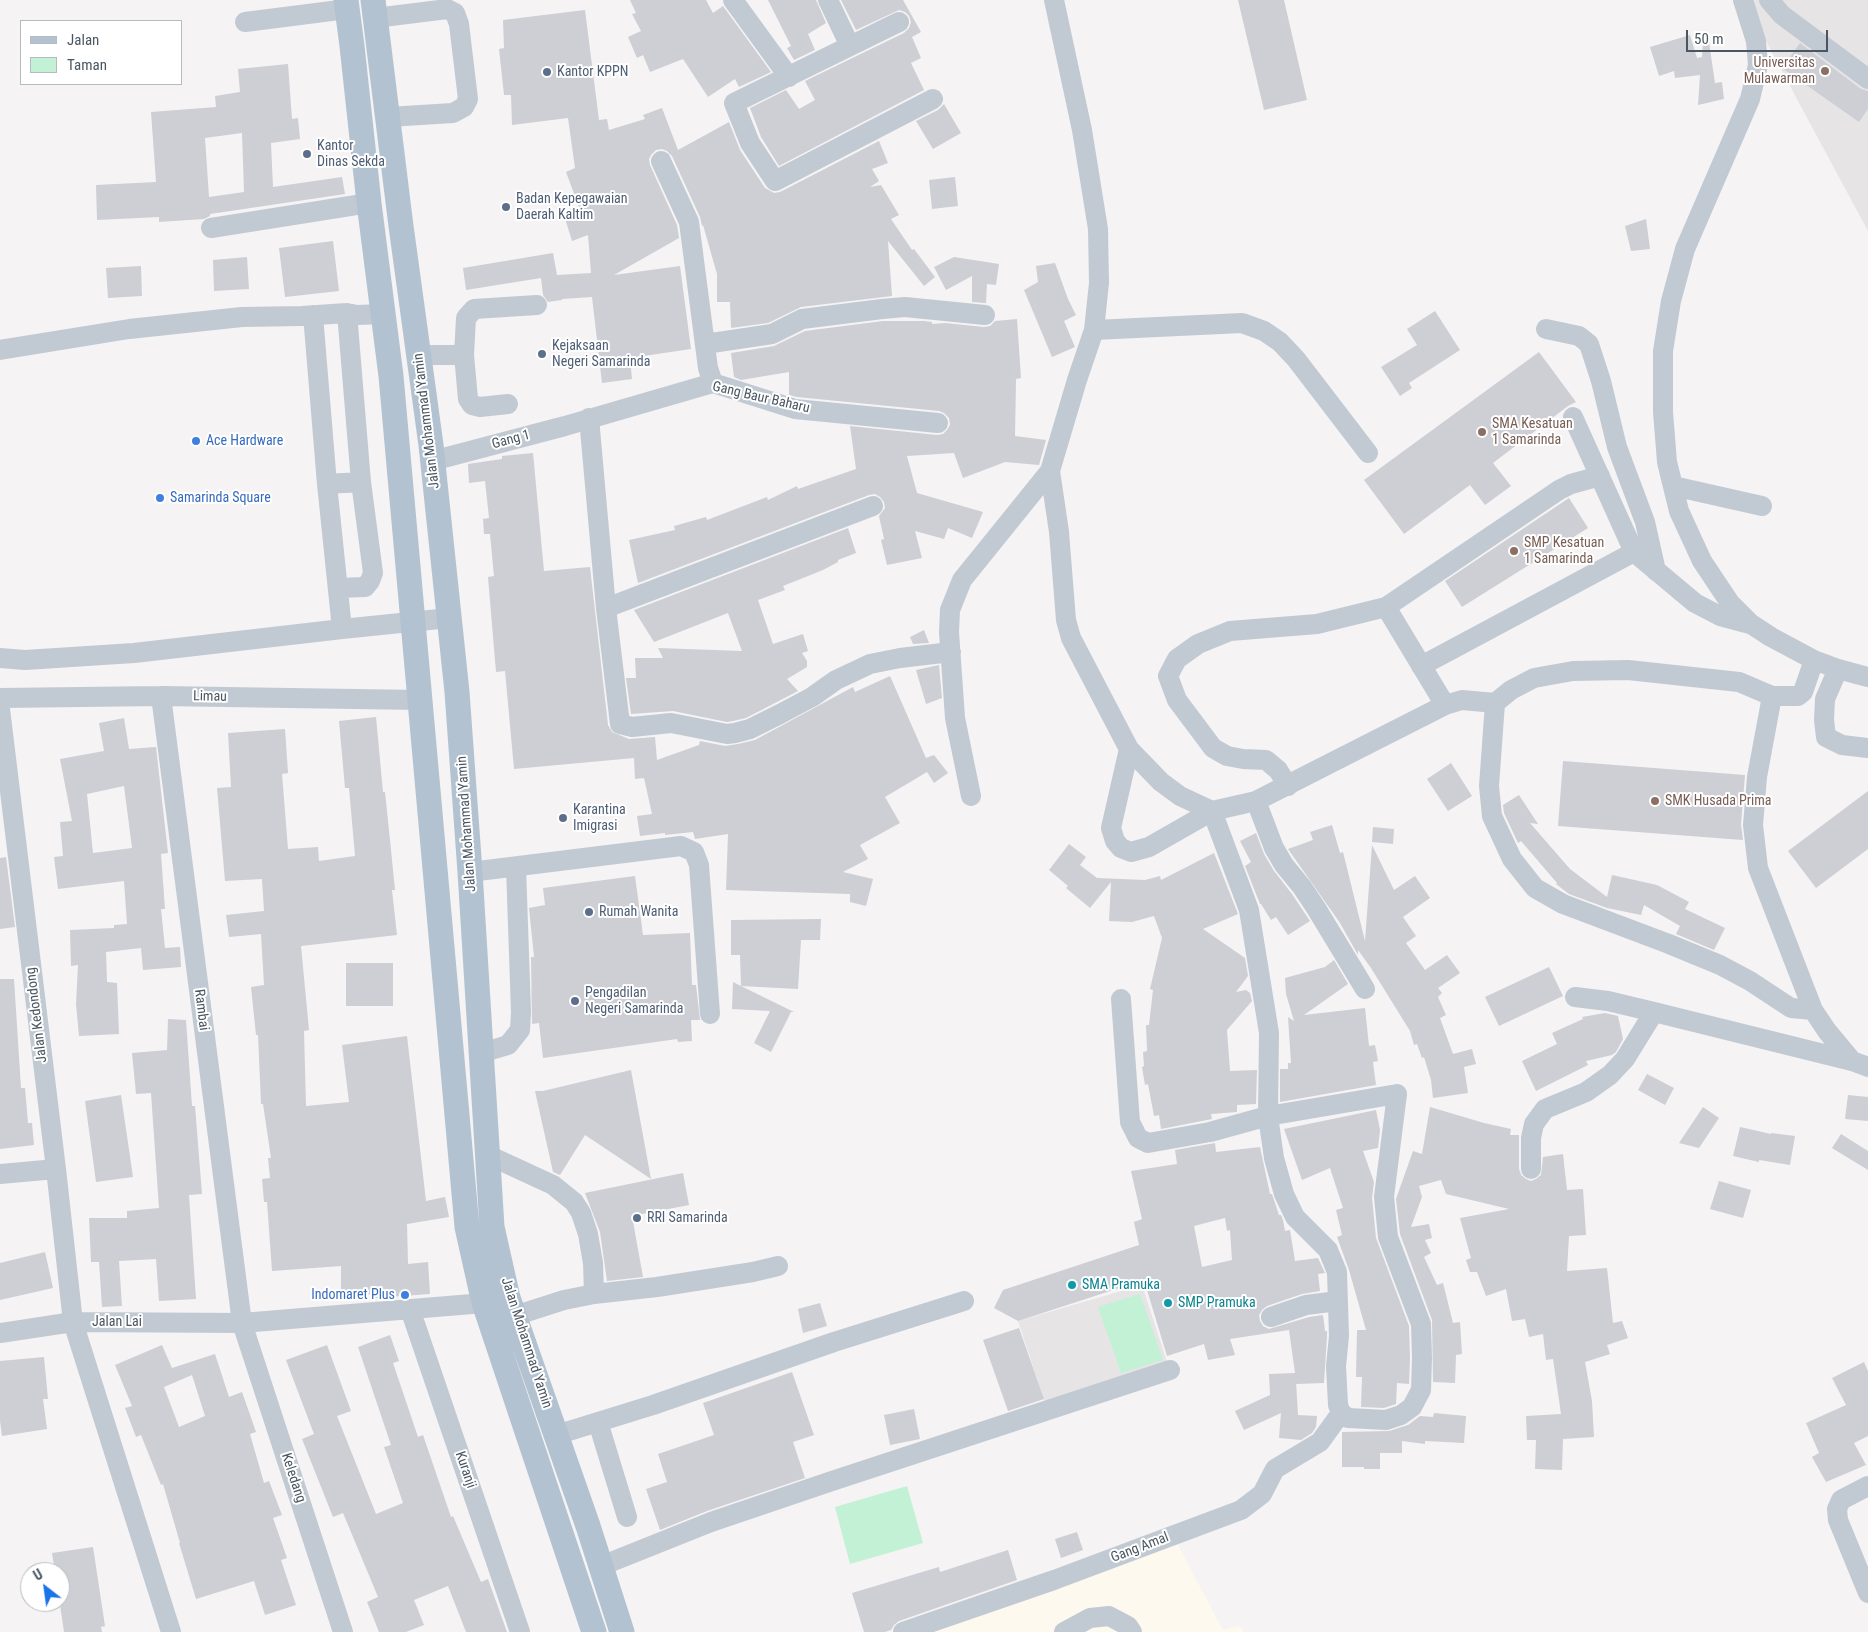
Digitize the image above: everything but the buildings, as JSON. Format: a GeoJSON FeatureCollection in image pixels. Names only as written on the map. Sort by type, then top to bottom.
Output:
{"type":"FeatureCollection","features":[{"type":"Feature","properties":{"kind":"main road","name":"Jalan Mohammad Yamin"},"geometry":{"type":"LineString","coordinates":[[346,4],[391,376],[467,1227],[556,1435],[622,1632]]}},
{"type":"Feature","properties":{"kind":"main road","name":"Jalan Mohammad Yamin"},"geometry":{"type":"LineString","coordinates":[[374,9],[432,461],[457,692],[492,1227],[502,1305],[594,1632]]}},
{"type":"Feature","properties":{"kind":"street"},"geometry":{"type":"LineString","coordinates":[[733,0],[789,77]]}},
{"type":"Feature","properties":{"kind":"street"},"geometry":{"type":"LineString","coordinates":[[828,0],[850,46]]}},
{"type":"Feature","properties":{"kind":"street"},"geometry":{"type":"LineString","coordinates":[[971,796],[955,718],[950,610],[962,580],[1050,472],[1094,330],[1100,283],[1098,229],[1082,130],[1054,0]]}},
{"type":"Feature","properties":{"kind":"street"},"geometry":{"type":"LineString","coordinates":[[1743,0],[1756,41],[1758,65],[1750,99],[1685,249],[1671,301],[1664,343],[1663,412],[1667,462],[1679,511],[1702,561],[1730,603],[1751,624],[1770,637],[1814,660],[1868,677]]}},
{"type":"Feature","properties":{"kind":"street"},"geometry":{"type":"LineString","coordinates":[[1769,0],[1782,15],[1868,79]]}},
{"type":"Feature","properties":{"kind":"street"},"geometry":{"type":"LineString","coordinates":[[245,22],[346,4]]}},
{"type":"Feature","properties":{"kind":"street"},"geometry":{"type":"LineString","coordinates":[[374,9],[447,9],[455,13],[460,24],[468,100],[464,107],[453,112],[388,117]]}},
{"type":"Feature","properties":{"kind":"street"},"geometry":{"type":"LineString","coordinates":[[899,22],[734,103],[750,143],[775,181],[934,99]]}},
{"type":"Feature","properties":{"kind":"street"},"geometry":{"type":"LineString","coordinates":[[661,161],[689,222],[708,368],[713,383]]}},
{"type":"Feature","properties":{"kind":"street"},"geometry":{"type":"LineString","coordinates":[[211,228],[369,203]]}},
{"type":"Feature","properties":{"kind":"street"},"geometry":{"type":"LineString","coordinates":[[508,404],[480,407],[472,405],[468,399],[464,355],[466,318],[474,309],[537,305]]}},
{"type":"Feature","properties":{"kind":"street"},"geometry":{"type":"LineString","coordinates":[[705,344],[772,334],[802,319],[882,309],[905,307],[985,316]]}},
{"type":"Feature","properties":{"kind":"street"},"geometry":{"type":"LineString","coordinates":[[338,588],[366,587],[373,573],[360,482],[347,312]]}},
{"type":"Feature","properties":{"kind":"street"},"geometry":{"type":"LineString","coordinates":[[0,350],[129,328],[242,318],[347,312],[383,314]]}},
{"type":"Feature","properties":{"kind":"street"},"geometry":{"type":"LineString","coordinates":[[313,315],[327,484],[342,629]]}},
{"type":"Feature","properties":{"kind":"street"},"geometry":{"type":"LineString","coordinates":[[1094,330],[1242,323],[1264,330],[1280,342],[1296,359],[1368,453]]}},
{"type":"Feature","properties":{"kind":"street"},"geometry":{"type":"LineString","coordinates":[[1546,329],[1579,336],[1589,344],[1601,381],[1617,447],[1645,522],[1656,571]]}},
{"type":"Feature","properties":{"kind":"street"},"geometry":{"type":"LineString","coordinates":[[419,355],[464,355]]}},
{"type":"Feature","properties":{"kind":"street","name":"Gang Baur Baharu"},"geometry":{"type":"LineString","coordinates":[[589,418],[713,383],[794,409],[938,423]]}},
{"type":"Feature","properties":{"kind":"street"},"geometry":{"type":"LineString","coordinates":[[1573,417],[1634,552],[1695,604],[1720,616],[1751,624]]}},
{"type":"Feature","properties":{"kind":"street"},"geometry":{"type":"LineString","coordinates":[[589,418],[606,608],[620,724],[632,727],[671,723],[726,734],[735,734],[750,729],[780,714],[812,697],[836,680],[870,664],[900,658],[951,652]]}},
{"type":"Feature","properties":{"kind":"street","name":"Gang 1"},"geometry":{"type":"LineString","coordinates":[[432,461],[589,418]]}},
{"type":"Feature","properties":{"kind":"street"},"geometry":{"type":"LineString","coordinates":[[1050,472],[1059,532],[1066,620],[1071,638],[1129,748],[1161,782],[1180,796],[1212,811],[1249,910],[1268,1033],[1268,1116],[1274,1158],[1284,1194],[1295,1217],[1328,1250],[1337,1272],[1339,1336],[1336,1366],[1338,1405],[1341,1413],[1348,1418],[1386,1420],[1401,1415],[1412,1406],[1421,1390],[1421,1324],[1388,1237],[1384,1197],[1398,1094],[1268,1116],[1210,1132],[1148,1143],[1138,1138],[1130,1122],[1121,999]]}},
{"type":"Feature","properties":{"kind":"street"},"geometry":{"type":"LineString","coordinates":[[1288,786],[1278,770],[1266,760],[1228,756],[1212,748],[1177,700],[1168,676],[1177,659],[1198,644],[1230,631],[1317,624],[1386,607],[1560,490],[1571,484],[1600,476]]}},
{"type":"Feature","properties":{"kind":"street"},"geometry":{"type":"LineString","coordinates":[[327,484],[360,482]]}},
{"type":"Feature","properties":{"kind":"street"},"geometry":{"type":"LineString","coordinates":[[1672,486],[1762,506]]}},
{"type":"Feature","properties":{"kind":"street"},"geometry":{"type":"LineString","coordinates":[[606,608],[873,506]]}},
{"type":"Feature","properties":{"kind":"street"},"geometry":{"type":"LineString","coordinates":[[1421,666],[1634,552]]}},
{"type":"Feature","properties":{"kind":"street"},"geometry":{"type":"LineString","coordinates":[[1386,607],[1444,705]]}},
{"type":"Feature","properties":{"kind":"street"},"geometry":{"type":"LineString","coordinates":[[0,658],[25,660],[134,653],[449,618]]}},
{"type":"Feature","properties":{"kind":"street"},"geometry":{"type":"LineString","coordinates":[[1129,748],[1111,828],[1115,841],[1121,848],[1131,852],[1149,847],[1212,811],[1256,801],[1288,786],[1444,705],[1462,700],[1494,703],[1510,690],[1534,678],[1572,671],[1628,670],[1739,682],[1772,696],[1798,696],[1803,692],[1814,660]]}},
{"type":"Feature","properties":{"kind":"street"},"geometry":{"type":"LineString","coordinates":[[1838,669],[1825,699],[1824,720],[1826,737],[1842,745],[1868,748]]}},
{"type":"Feature","properties":{"kind":"street","name":"Limau"},"geometry":{"type":"LineString","coordinates":[[0,698],[161,696],[420,700]]}},
{"type":"Feature","properties":{"kind":"street","name":"Rambai"},"geometry":{"type":"LineString","coordinates":[[161,696],[242,1323]]}},
{"type":"Feature","properties":{"kind":"street"},"geometry":{"type":"LineString","coordinates":[[1772,696],[1757,778],[1753,826],[1758,868],[1813,1010],[1826,1031],[1860,1064]]}},
{"type":"Feature","properties":{"kind":"street"},"geometry":{"type":"LineString","coordinates":[[1494,703],[1488,786],[1492,816],[1512,859],[1535,888],[1563,904],[1720,965],[1750,981],[1791,1008],[1813,1010]]}},
{"type":"Feature","properties":{"kind":"street","name":"Jalan Kedondong"},"geometry":{"type":"LineString","coordinates":[[0,709],[73,1322]]}},
{"type":"Feature","properties":{"kind":"street"},"geometry":{"type":"LineString","coordinates":[[1256,801],[1274,848],[1284,866],[1302,887],[1316,908],[1365,989]]}},
{"type":"Feature","properties":{"kind":"street"},"geometry":{"type":"LineString","coordinates":[[470,872],[681,846],[694,852],[699,865],[710,1014]]}},
{"type":"Feature","properties":{"kind":"street"},"geometry":{"type":"LineString","coordinates":[[481,1053],[508,1045],[520,1030],[516,867]]}},
{"type":"Feature","properties":{"kind":"street"},"geometry":{"type":"LineString","coordinates":[[1575,997],[1608,1001],[1860,1064]]}},
{"type":"Feature","properties":{"kind":"street"},"geometry":{"type":"LineString","coordinates":[[1532,1169],[1531,1138],[1534,1124],[1545,1109],[1586,1092],[1610,1075],[1625,1059],[1654,1012]]}},
{"type":"Feature","properties":{"kind":"street"},"geometry":{"type":"LineString","coordinates":[[488,1155],[553,1185],[574,1202],[581,1213],[588,1234],[593,1263],[594,1294]]}},
{"type":"Feature","properties":{"kind":"street"},"geometry":{"type":"LineString","coordinates":[[0,1174],[56,1169]]}},
{"type":"Feature","properties":{"kind":"street","name":"Jalan Lai"},"geometry":{"type":"LineString","coordinates":[[171,1632],[73,1322],[242,1323],[410,1309],[502,1305],[564,1300],[594,1294],[657,1287],[753,1272],[778,1266]]}},
{"type":"Feature","properties":{"kind":"street"},"geometry":{"type":"LineString","coordinates":[[1272,1317],[1306,1305],[1338,1300]]}},
{"type":"Feature","properties":{"kind":"street"},"geometry":{"type":"LineString","coordinates":[[556,1435],[653,1405],[834,1342],[964,1301]]}},
{"type":"Feature","properties":{"kind":"street","name":"Kuranji"},"geometry":{"type":"LineString","coordinates":[[410,1309],[520,1632]]}},
{"type":"Feature","properties":{"kind":"street"},"geometry":{"type":"LineString","coordinates":[[0,1333],[73,1322]]}},
{"type":"Feature","properties":{"kind":"street","name":"Keledang"},"geometry":{"type":"LineString","coordinates":[[242,1323],[343,1632]]}},
{"type":"Feature","properties":{"kind":"street"},"geometry":{"type":"LineString","coordinates":[[601,1566],[711,1522],[1170,1370]]}},
{"type":"Feature","properties":{"kind":"street","name":"Gang Amal"},"geometry":{"type":"LineString","coordinates":[[903,1632],[1054,1580],[1241,1510],[1262,1494],[1275,1469],[1320,1442],[1341,1413]]}},
{"type":"Feature","properties":{"kind":"street"},"geometry":{"type":"LineString","coordinates":[[598,1422],[627,1517]]}},
{"type":"Feature","properties":{"kind":"street"},"geometry":{"type":"LineString","coordinates":[[1868,1486],[1841,1500],[1837,1509],[1838,1520],[1868,1593]]}},
{"type":"Feature","properties":{"kind":"street"},"geometry":{"type":"LineString","coordinates":[[1064,1632],[1090,1618],[1109,1616],[1128,1626],[1132,1632]]}},
{"type":"Feature","properties":{"kind":"shaded area","name":"Universitas Mulawarman"},"geometry":{"type":"Polygon","coordinates":[[[1744,0],[1868,0],[1868,231],[1820,142],[1744,0]]]}},
{"type":"Feature","properties":{"kind":"shaded area"},"geometry":{"type":"Polygon","coordinates":[[[1142,1285],[1170,1371],[1047,1409],[1018,1321],[1142,1285]]]}},
{"type":"Feature","properties":{"kind":"shaded area"},"geometry":{"type":"Polygon","coordinates":[[[1171,1532],[1223,1630],[1239,1626],[1244,1632],[894,1632],[1171,1532]]]}},
{"type":"Feature","properties":{"kind":"green space"},"geometry":{"type":"Polygon","coordinates":[[[1140,1294],[1163,1360],[1121,1373],[1098,1307],[1140,1294]]]}},
{"type":"Feature","properties":{"kind":"green space"},"geometry":{"type":"Polygon","coordinates":[[[907,1486],[923,1543],[850,1564],[835,1507],[907,1486]]]}},
{"type":"Feature","properties":{"kind":"place","name":"Universitas Mulawarman"},"geometry":{"type":"Point","coordinates":[1825,71]}},
{"type":"Feature","properties":{"kind":"place","name":"Kantor KPPN"},"geometry":{"type":"Point","coordinates":[547,72]}},
{"type":"Feature","properties":{"kind":"place","name":"Kantor Dinas Sekda"},"geometry":{"type":"Point","coordinates":[307,154]}},
{"type":"Feature","properties":{"kind":"place","name":"Badan Kepegawaian Daerah Kaltim"},"geometry":{"type":"Point","coordinates":[506,207]}},
{"type":"Feature","properties":{"kind":"place","name":"Kejaksaan Negeri Samarinda"},"geometry":{"type":"Point","coordinates":[542,354]}},
{"type":"Feature","properties":{"kind":"place","name":"SMA Kesatuan 1 Samarinda"},"geometry":{"type":"Point","coordinates":[1482,432]}},
{"type":"Feature","properties":{"kind":"place","name":"Ace Hardware"},"geometry":{"type":"Point","coordinates":[196,441]}},
{"type":"Feature","properties":{"kind":"place","name":"Samarinda Square"},"geometry":{"type":"Point","coordinates":[160,498]}},
{"type":"Feature","properties":{"kind":"place","name":"SMP Kesatuan 1 Samarinda"},"geometry":{"type":"Point","coordinates":[1514,551]}},
{"type":"Feature","properties":{"kind":"place","name":"SMK Husada Prima"},"geometry":{"type":"Point","coordinates":[1655,801]}},
{"type":"Feature","properties":{"kind":"place","name":"Karantina Imigrasi"},"geometry":{"type":"Point","coordinates":[563,818]}},
{"type":"Feature","properties":{"kind":"place","name":"Rumah Wanita"},"geometry":{"type":"Point","coordinates":[589,912]}},
{"type":"Feature","properties":{"kind":"place","name":"Pengadilan Negeri Samarinda"},"geometry":{"type":"Point","coordinates":[575,1001]}},
{"type":"Feature","properties":{"kind":"place","name":"RRI Samarinda"},"geometry":{"type":"Point","coordinates":[637,1218]}},
{"type":"Feature","properties":{"kind":"place","name":"SMA Pramuka"},"geometry":{"type":"Point","coordinates":[1072,1285]}},
{"type":"Feature","properties":{"kind":"place","name":"Indomaret Plus"},"geometry":{"type":"Point","coordinates":[405,1295]}},
{"type":"Feature","properties":{"kind":"place","name":"SMP Pramuka"},"geometry":{"type":"Point","coordinates":[1168,1303]}}]}
